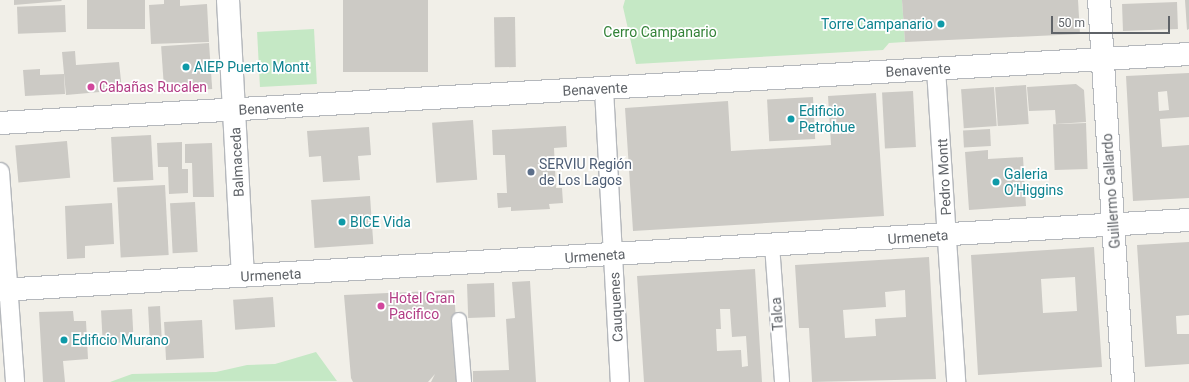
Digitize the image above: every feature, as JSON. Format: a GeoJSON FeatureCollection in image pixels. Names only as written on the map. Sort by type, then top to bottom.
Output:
{"type":"FeatureCollection","features":[{"type":"Feature","properties":{"kind":"main road","name":"Balmaceda"},"geometry":{"type":"LineString","coordinates":[[228,0],[243,276]]}},
{"type":"Feature","properties":{"kind":"main road","name":"Guillermo Gallardo"},"geometry":{"type":"LineString","coordinates":[[1100,0],[1123,382]]}},
{"type":"Feature","properties":{"kind":"main road","name":"Benavente"},"geometry":{"type":"LineString","coordinates":[[0,123],[1189,54]]}},
{"type":"Feature","properties":{"kind":"main road","name":"Urmeneta"},"geometry":{"type":"LineString","coordinates":[[4,290],[1189,220]]}},
{"type":"Feature","properties":{"kind":"street","name":"Pedro Montt"},"geometry":{"type":"LineString","coordinates":[[936,69],[956,382]]}},
{"type":"Feature","properties":{"kind":"street","name":"Cauquenes"},"geometry":{"type":"LineString","coordinates":[[604,89],[620,382]]}},
{"type":"Feature","properties":{"kind":"street"},"geometry":{"type":"LineString","coordinates":[[0,172],[4,290],[15,382]]}},
{"type":"Feature","properties":{"kind":"street","name":"Talca"},"geometry":{"type":"LineString","coordinates":[[772,245],[782,382]]}},
{"type":"Feature","properties":{"kind":"street"},"geometry":{"type":"LineString","coordinates":[[459,320],[464,382]]}},
{"type":"Feature","properties":{"kind":"green space","name":"Cerro Campanario"},"geometry":{"type":"Polygon","coordinates":[[[625,0],[902,0],[905,42],[889,43],[883,50],[636,64],[623,7],[625,0]]]}},
{"type":"Feature","properties":{"kind":"green space"},"geometry":{"type":"Polygon","coordinates":[[[314,29],[317,84],[260,87],[257,32],[314,29]]]}},
{"type":"Feature","properties":{"kind":"green space"},"geometry":{"type":"Polygon","coordinates":[[[316,352],[337,381],[110,382],[132,374],[216,372],[247,365],[275,364],[316,352]]]}},
{"type":"Feature","properties":{"kind":"building"},"geometry":{"type":"Polygon","coordinates":[[[14,0],[61,0],[62,1],[14,5],[14,0]]]}},
{"type":"Feature","properties":{"kind":"building"},"geometry":{"type":"Polygon","coordinates":[[[87,0],[145,0],[145,29],[87,29],[87,0]]]}},
{"type":"Feature","properties":{"kind":"building"},"geometry":{"type":"Polygon","coordinates":[[[164,0],[180,0],[180,6],[207,4],[209,42],[151,44],[149,5],[164,4],[164,0]]]}},
{"type":"Feature","properties":{"kind":"building"},"geometry":{"type":"Polygon","coordinates":[[[343,0],[428,0],[428,72],[343,72],[343,0]]]}},
{"type":"Feature","properties":{"kind":"building"},"geometry":{"type":"Polygon","coordinates":[[[902,0],[1078,0],[1080,34],[905,42],[902,0]]]}},
{"type":"Feature","properties":{"kind":"building"},"geometry":{"type":"Polygon","coordinates":[[[1185,0],[1189,0],[1189,29],[1187,30],[1185,0]]]}},
{"type":"Feature","properties":{"kind":"building"},"geometry":{"type":"Polygon","coordinates":[[[1177,2],[1178,29],[1123,31],[1122,4],[1177,2]]]}},
{"type":"Feature","properties":{"kind":"building"},"geometry":{"type":"Polygon","coordinates":[[[65,5],[66,32],[18,34],[17,7],[65,5]]]}},
{"type":"Feature","properties":{"kind":"building"},"geometry":{"type":"Polygon","coordinates":[[[494,17],[515,17],[516,67],[495,67],[494,17]]]}},
{"type":"Feature","properties":{"kind":"building","name":"AIEP Puerto Montt"},"geometry":{"type":"Polygon","coordinates":[[[209,43],[212,89],[164,92],[161,46],[209,43]]]}},
{"type":"Feature","properties":{"kind":"building"},"geometry":{"type":"Polygon","coordinates":[[[75,51],[76,65],[119,62],[122,90],[66,95],[62,52],[75,51]]]}},
{"type":"Feature","properties":{"kind":"building"},"geometry":{"type":"Polygon","coordinates":[[[40,69],[40,75],[64,74],[65,94],[25,96],[23,70],[40,69]]]}},
{"type":"Feature","properties":{"kind":"building"},"geometry":{"type":"Polygon","coordinates":[[[1189,73],[1189,117],[1160,119],[1162,147],[1189,145],[1189,198],[1133,201],[1126,76],[1189,73]],[[1167,91],[1158,92],[1159,111],[1169,110],[1167,91]]]}},
{"type":"Feature","properties":{"kind":"building"},"geometry":{"type":"Polygon","coordinates":[[[1076,84],[1084,90],[1086,122],[1056,124],[1055,110],[1029,111],[1027,87],[1076,84]]]}},
{"type":"Feature","properties":{"kind":"building"},"geometry":{"type":"Polygon","coordinates":[[[1026,85],[1029,124],[998,126],[995,87],[1026,85]]]}},
{"type":"Feature","properties":{"kind":"building"},"geometry":{"type":"Polygon","coordinates":[[[994,87],[997,126],[964,128],[961,89],[994,87]]]}},
{"type":"Feature","properties":{"kind":"building"},"geometry":{"type":"Polygon","coordinates":[[[913,91],[916,147],[885,149],[882,93],[913,91]]]}},
{"type":"Feature","properties":{"kind":"building"},"geometry":{"type":"Polygon","coordinates":[[[876,93],[884,216],[633,231],[625,108],[728,101],[731,151],[831,145],[828,96],[876,93]]]}},
{"type":"Feature","properties":{"kind":"building","name":"Edificio Petrohue"},"geometry":{"type":"Polygon","coordinates":[[[813,97],[815,139],[769,141],[767,99],[813,97]]]}},
{"type":"Feature","properties":{"kind":"building"},"geometry":{"type":"Polygon","coordinates":[[[473,120],[477,180],[436,183],[432,123],[473,120]]]}},
{"type":"Feature","properties":{"kind":"building"},"geometry":{"type":"Polygon","coordinates":[[[1086,123],[1088,169],[1055,170],[1053,124],[1086,123]]]}},
{"type":"Feature","properties":{"kind":"building","name":"SERVIU Región de Los Lagos"},"geometry":{"type":"Polygon","coordinates":[[[566,126],[567,147],[554,148],[556,188],[562,188],[563,203],[549,204],[550,209],[511,211],[511,207],[498,208],[497,193],[507,193],[505,155],[493,155],[492,130],[566,126]]]}},
{"type":"Feature","properties":{"kind":"building"},"geometry":{"type":"Polygon","coordinates":[[[369,127],[371,155],[358,156],[360,180],[323,182],[321,156],[309,157],[307,131],[369,127]]]}},
{"type":"Feature","properties":{"kind":"building"},"geometry":{"type":"Polygon","coordinates":[[[990,129],[991,146],[964,147],[963,130],[990,129]]]}},
{"type":"Feature","properties":{"kind":"building"},"geometry":{"type":"Polygon","coordinates":[[[151,135],[153,180],[113,182],[111,137],[151,135]]]}},
{"type":"Feature","properties":{"kind":"building"},"geometry":{"type":"Polygon","coordinates":[[[67,141],[70,178],[18,182],[15,146],[67,141]]]}},
{"type":"Feature","properties":{"kind":"building"},"geometry":{"type":"Polygon","coordinates":[[[182,142],[182,169],[188,169],[188,193],[169,194],[168,167],[158,167],[157,143],[182,142]]]}},
{"type":"Feature","properties":{"kind":"building"},"geometry":{"type":"Polygon","coordinates":[[[212,143],[214,197],[193,197],[192,163],[185,163],[185,144],[212,143]]]}},
{"type":"Feature","properties":{"kind":"building","name":"Galeria O'Higgins"},"geometry":{"type":"Polygon","coordinates":[[[988,150],[988,159],[1023,157],[1026,206],[969,210],[965,152],[988,150]]]}},
{"type":"Feature","properties":{"kind":"building"},"geometry":{"type":"Polygon","coordinates":[[[165,185],[169,255],[121,257],[117,188],[165,185]]]}},
{"type":"Feature","properties":{"kind":"building","name":"BICE Vida"},"geometry":{"type":"Polygon","coordinates":[[[370,196],[373,244],[314,248],[311,200],[370,196]]]}},
{"type":"Feature","properties":{"kind":"building"},"geometry":{"type":"Polygon","coordinates":[[[195,202],[198,252],[173,253],[170,203],[195,202]]]}},
{"type":"Feature","properties":{"kind":"building"},"geometry":{"type":"Polygon","coordinates":[[[112,203],[114,244],[85,246],[85,258],[67,259],[65,206],[112,203]]]}},
{"type":"Feature","properties":{"kind":"building"},"geometry":{"type":"Polygon","coordinates":[[[1189,242],[1189,315],[1176,316],[1177,334],[1189,334],[1189,364],[1145,367],[1137,245],[1189,242]]]}},
{"type":"Feature","properties":{"kind":"building"},"geometry":{"type":"Polygon","coordinates":[[[1094,247],[1102,367],[978,375],[971,255],[1094,247]],[[1075,277],[1041,279],[1043,313],[1077,311],[1075,277]]]}},
{"type":"Feature","properties":{"kind":"building"},"geometry":{"type":"Polygon","coordinates":[[[929,257],[936,379],[812,382],[809,328],[799,328],[795,265],[929,257]],[[905,290],[885,292],[886,307],[843,310],[845,338],[876,336],[875,319],[906,317],[905,290]]]}},
{"type":"Feature","properties":{"kind":"building"},"geometry":{"type":"Polygon","coordinates":[[[755,269],[762,382],[644,382],[637,276],[755,269]],[[720,309],[721,329],[716,329],[717,351],[741,350],[742,367],[748,366],[746,336],[732,337],[730,309],[720,309]]]}},
{"type":"Feature","properties":{"kind":"building"},"geometry":{"type":"Polygon","coordinates":[[[530,281],[536,382],[473,382],[473,371],[509,370],[506,319],[515,318],[512,282],[530,281]]]}},
{"type":"Feature","properties":{"kind":"building"},"geometry":{"type":"Polygon","coordinates":[[[494,283],[495,317],[468,318],[467,284],[494,283]]]}},
{"type":"Feature","properties":{"kind":"building"},"geometry":{"type":"Polygon","coordinates":[[[454,290],[460,382],[431,382],[435,374],[428,382],[353,382],[351,378],[344,295],[454,290]]]}},
{"type":"Feature","properties":{"kind":"building"},"geometry":{"type":"Polygon","coordinates":[[[273,297],[275,327],[235,330],[233,300],[273,297]]]}},
{"type":"Feature","properties":{"kind":"building"},"geometry":{"type":"Polygon","coordinates":[[[160,306],[162,342],[150,343],[148,307],[160,306]]]}},
{"type":"Feature","properties":{"kind":"building"},"geometry":{"type":"Polygon","coordinates":[[[132,309],[134,342],[103,344],[101,311],[132,309]]]}},
{"type":"Feature","properties":{"kind":"building","name":"Edificio Murano"},"geometry":{"type":"Polygon","coordinates":[[[73,311],[74,321],[86,321],[88,359],[63,361],[65,382],[43,382],[39,312],[73,311]]]}},
{"type":"Feature","properties":{"kind":"building"},"geometry":{"type":"Polygon","coordinates":[[[202,320],[204,358],[166,360],[164,322],[202,320]]]}},
{"type":"Feature","properties":{"kind":"place","name":"Torre Campanario"},"geometry":{"type":"Point","coordinates":[941,24]}},
{"type":"Feature","properties":{"kind":"place","name":"AIEP Puerto Montt"},"geometry":{"type":"Point","coordinates":[186,67]}},
{"type":"Feature","properties":{"kind":"place","name":"Cabañas Rucalen"},"geometry":{"type":"Point","coordinates":[91,87]}},
{"type":"Feature","properties":{"kind":"place","name":"Edificio Petrohue"},"geometry":{"type":"Point","coordinates":[791,119]}},
{"type":"Feature","properties":{"kind":"place","name":"SERVIU Región de Los Lagos"},"geometry":{"type":"Point","coordinates":[531,172]}},
{"type":"Feature","properties":{"kind":"place","name":"Galeria O'Higgins"},"geometry":{"type":"Point","coordinates":[996,182]}},
{"type":"Feature","properties":{"kind":"place","name":"BICE Vida"},"geometry":{"type":"Point","coordinates":[342,222]}},
{"type":"Feature","properties":{"kind":"place","name":"Hotel Gran Pacifico"},"geometry":{"type":"Point","coordinates":[381,306]}},
{"type":"Feature","properties":{"kind":"place","name":"Edificio Murano"},"geometry":{"type":"Point","coordinates":[64,340]}}]}
